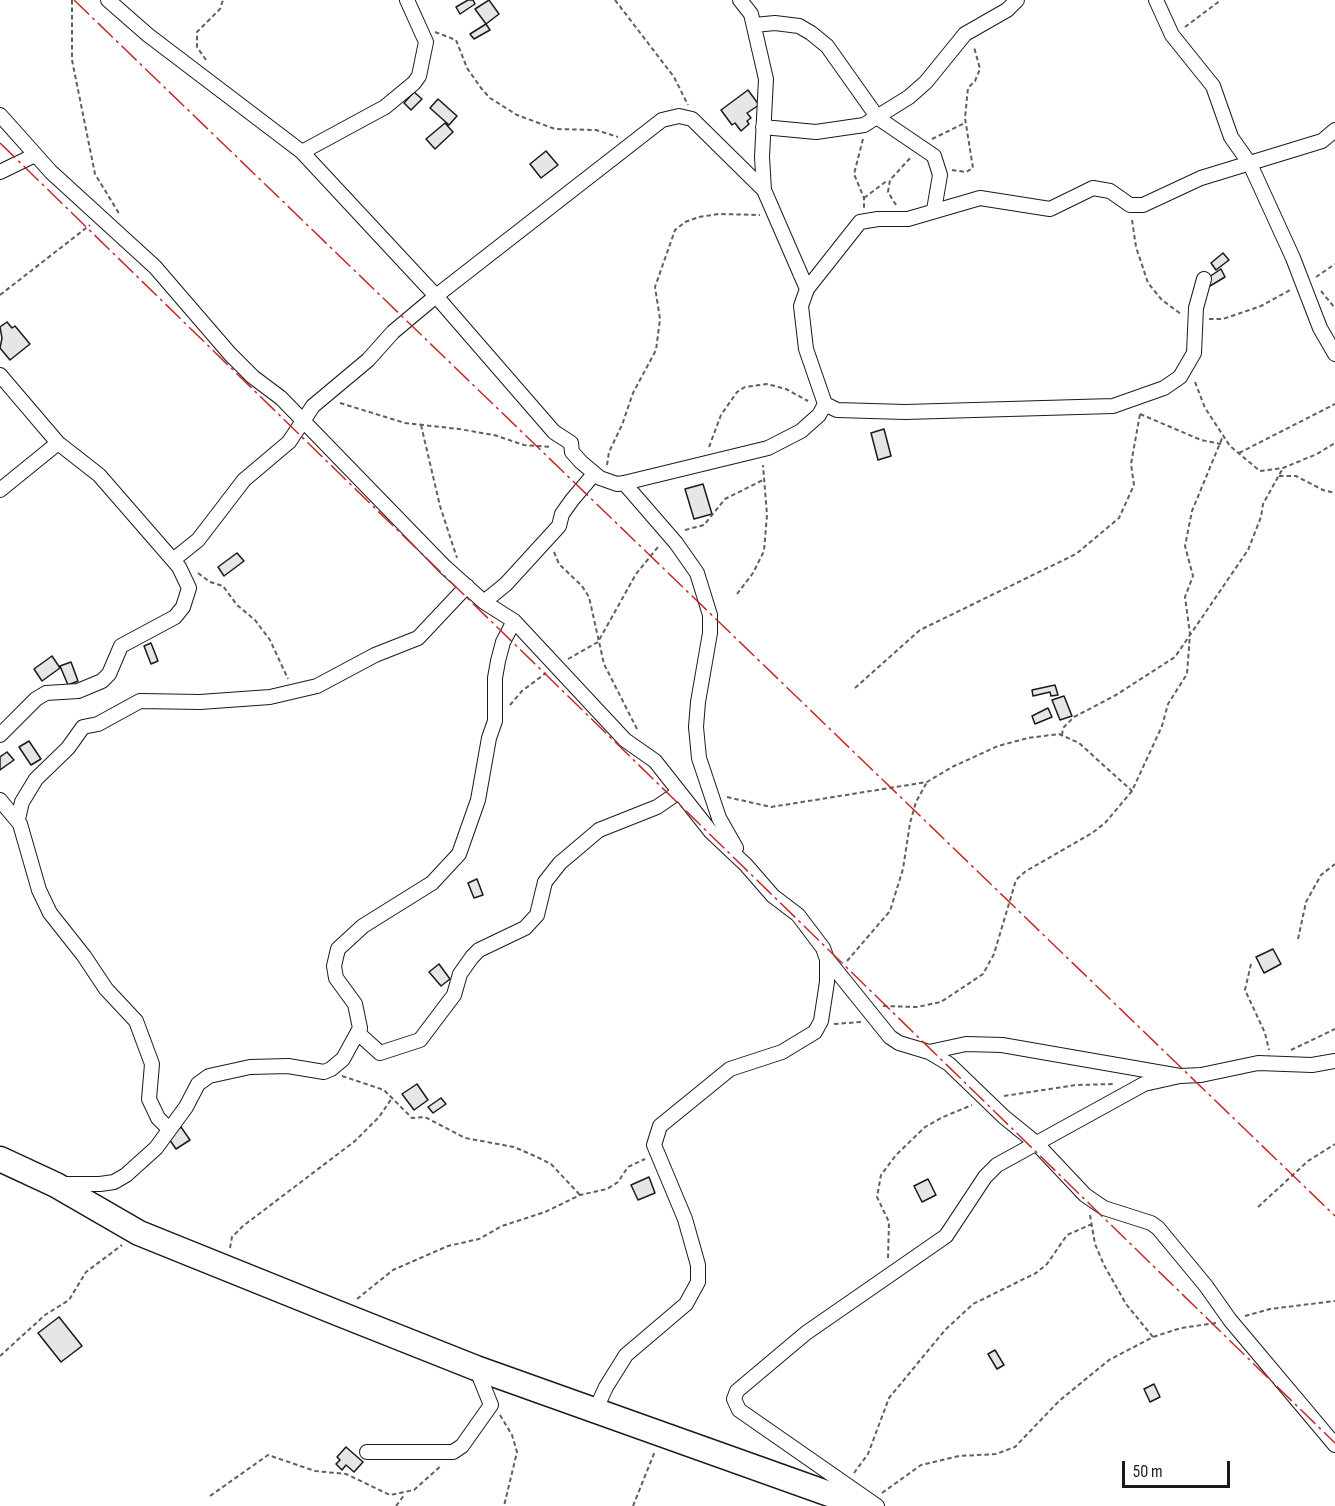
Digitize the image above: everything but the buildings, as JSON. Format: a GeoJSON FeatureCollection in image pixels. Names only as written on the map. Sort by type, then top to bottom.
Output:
{"type":"FeatureCollection","features":[{"type":"Feature","properties":{"kind":"highway"},"geometry":{"type":"LineString","coordinates":[[0,1159],[56,1185],[139,1233],[476,1368],[870,1504]]}},
{"type":"Feature","properties":{"kind":"street"},"geometry":{"type":"LineString","coordinates":[[108,0],[171,53],[302,152],[436,296],[554,432],[571,443],[572,452],[594,474],[620,483],[676,543],[698,573],[710,615],[710,633],[701,673],[696,728],[699,758],[710,794],[726,833],[746,866]]}},
{"type":"Feature","properties":{"kind":"street"},"geometry":{"type":"LineString","coordinates":[[302,152],[361,121],[409,89],[419,76],[426,42],[407,0]]}},
{"type":"Feature","properties":{"kind":"street"},"geometry":{"type":"LineString","coordinates":[[740,0],[751,14],[766,79],[763,127],[765,190],[775,216],[793,250],[807,289]]}},
{"type":"Feature","properties":{"kind":"street"},"geometry":{"type":"LineString","coordinates":[[763,127],[816,132],[864,125],[878,118],[926,82],[967,33],[1007,10],[1017,0]]}},
{"type":"Feature","properties":{"kind":"street"},"geometry":{"type":"LineString","coordinates":[[1156,0],[1172,35],[1209,80],[1231,137],[1250,164],[1293,258],[1307,280],[1320,328],[1335,354]]}},
{"type":"Feature","properties":{"kind":"street"},"geometry":{"type":"LineString","coordinates":[[754,25],[775,23],[799,26],[827,46],[878,118],[923,147],[938,161],[940,175],[934,210]]}},
{"type":"Feature","properties":{"kind":"street"},"geometry":{"type":"LineString","coordinates":[[0,115],[35,155],[99,218],[155,267],[244,369],[281,398],[464,584],[484,602],[514,621],[625,740],[655,761],[711,832],[773,896],[798,915],[816,935],[827,959],[876,1022],[899,1043],[929,1052],[949,1064],[1036,1143],[1085,1195],[1104,1208],[1151,1223],[1158,1228],[1206,1286],[1230,1320],[1335,1445]]}},
{"type":"Feature","properties":{"kind":"street"},"geometry":{"type":"LineString","coordinates":[[176,558],[198,540],[240,485],[281,450],[304,422],[309,411],[324,395],[368,360],[393,332],[662,120],[679,116],[692,119],[765,190]]}},
{"type":"Feature","properties":{"kind":"street"},"geometry":{"type":"LineString","coordinates":[[825,406],[806,349],[801,306],[807,289],[860,222],[899,219],[980,198],[1050,209],[1093,188],[1110,191],[1130,205],[1143,205],[1201,178],[1322,141],[1335,130]]}},
{"type":"Feature","properties":{"kind":"street"},"geometry":{"type":"LineString","coordinates":[[0,172],[35,155]]}},
{"type":"Feature","properties":{"kind":"street"},"geometry":{"type":"LineString","coordinates":[[825,406],[837,410],[905,412],[1113,406],[1164,388],[1180,377],[1194,352],[1197,308],[1204,279]]}},
{"type":"Feature","properties":{"kind":"street"},"geometry":{"type":"LineString","coordinates":[[0,375],[58,443],[99,475],[176,558],[185,574],[189,588],[180,612],[124,643],[116,653],[109,674],[102,681],[78,690],[46,693],[36,699],[0,735]]}},
{"type":"Feature","properties":{"kind":"street"},"geometry":{"type":"LineString","coordinates":[[620,483],[768,448],[801,431],[825,406]]}},
{"type":"Feature","properties":{"kind":"street"},"geometry":{"type":"LineString","coordinates":[[0,490],[58,443]]}},
{"type":"Feature","properties":{"kind":"street"},"geometry":{"type":"LineString","coordinates":[[484,602],[506,584],[559,526],[562,514],[594,474]]}},
{"type":"Feature","properties":{"kind":"street"},"geometry":{"type":"LineString","coordinates":[[18,819],[22,802],[36,779],[68,748],[79,730],[98,724],[126,706],[140,701],[200,702],[270,696],[293,690],[294,693],[317,686],[375,655],[418,638],[464,584]]}},
{"type":"Feature","properties":{"kind":"street"},"geometry":{"type":"LineString","coordinates":[[514,621],[503,642],[495,678],[495,721],[489,738],[478,800],[459,854],[432,883],[363,926],[338,949],[334,966],[336,978],[355,1005],[360,1028],[359,1034],[380,1053],[420,1040],[454,995],[460,974],[472,957],[479,950],[525,928],[537,915],[545,882],[560,863],[599,830],[657,807],[679,792]]}},
{"type":"Feature","properties":{"kind":"street"},"geometry":{"type":"LineString","coordinates":[[0,800],[18,819],[43,901],[105,989],[136,1021],[152,1064],[149,1099],[158,1119],[169,1129]]}},
{"type":"Feature","properties":{"kind":"street"},"geometry":{"type":"LineString","coordinates":[[596,1409],[606,1387],[626,1355],[686,1304],[698,1282],[698,1266],[685,1220],[676,1193],[656,1154],[656,1136],[660,1126],[671,1114],[730,1069],[782,1052],[815,1032],[821,1022],[827,982],[827,959]]}},
{"type":"Feature","properties":{"kind":"street"},"geometry":{"type":"LineString","coordinates":[[56,1185],[100,1184],[119,1180],[156,1148],[186,1107],[198,1084],[217,1072],[277,1066],[327,1071],[349,1050],[360,1028]]}},
{"type":"Feature","properties":{"kind":"street"},"geometry":{"type":"LineString","coordinates":[[929,1052],[966,1044],[1002,1045],[1180,1076]]}},
{"type":"Feature","properties":{"kind":"street"},"geometry":{"type":"LineString","coordinates":[[870,1504],[739,1410],[734,1399],[737,1391],[764,1365],[946,1236],[985,1177],[997,1166],[1036,1143],[1144,1084],[1258,1063],[1312,1065],[1335,1061]]}},
{"type":"Feature","properties":{"kind":"street"},"geometry":{"type":"LineString","coordinates":[[367,1452],[453,1452],[462,1446],[489,1408],[491,1400],[476,1368]]}},
{"type":"Feature","properties":{"kind":"path"},"geometry":{"type":"LineString","coordinates":[[72,0],[72,60],[95,174],[122,220]]}},
{"type":"Feature","properties":{"kind":"path"},"geometry":{"type":"LineString","coordinates":[[213,67],[197,47],[196,32],[220,9],[223,0]]}},
{"type":"Feature","properties":{"kind":"path"},"geometry":{"type":"LineString","coordinates":[[615,0],[685,94],[692,119]]}},
{"type":"Feature","properties":{"kind":"path"},"geometry":{"type":"LineString","coordinates":[[1172,35],[1221,0]]}},
{"type":"Feature","properties":{"kind":"path"},"geometry":{"type":"LineString","coordinates":[[421,28],[456,40],[467,68],[481,88],[490,98],[517,115],[555,129],[607,132],[630,143]]}},
{"type":"Feature","properties":{"kind":"path"},"geometry":{"type":"LineString","coordinates":[[938,161],[943,168],[961,172],[973,169],[965,122],[968,88],[975,81],[980,69],[977,53],[967,33]]}},
{"type":"Feature","properties":{"kind":"path"},"geometry":{"type":"LineString","coordinates":[[864,198],[890,180],[900,166],[934,137],[965,122]]}},
{"type":"Feature","properties":{"kind":"path"},"geometry":{"type":"LineString","coordinates":[[860,222],[864,198],[854,174],[864,125]]}},
{"type":"Feature","properties":{"kind":"path"},"geometry":{"type":"LineString","coordinates":[[890,180],[888,192],[899,219]]}},
{"type":"Feature","properties":{"kind":"path"},"geometry":{"type":"LineString","coordinates":[[1130,205],[1136,247],[1148,283],[1162,300],[1195,325]]}},
{"type":"Feature","properties":{"kind":"path"},"geometry":{"type":"LineString","coordinates":[[620,483],[610,478],[607,469],[609,452],[622,425],[633,393],[656,350],[660,319],[655,287],[675,230],[685,222],[719,214],[775,216]]}},
{"type":"Feature","properties":{"kind":"path"},"geometry":{"type":"LineString","coordinates":[[0,295],[99,218]]}},
{"type":"Feature","properties":{"kind":"path"},"geometry":{"type":"LineString","coordinates":[[1197,308],[1204,318],[1223,319],[1261,306],[1335,264]]}},
{"type":"Feature","properties":{"kind":"path"},"geometry":{"type":"LineString","coordinates":[[1190,362],[1197,391],[1222,436],[1260,471],[1283,468],[1317,454],[1335,443]]}},
{"type":"Feature","properties":{"kind":"path"},"geometry":{"type":"LineString","coordinates":[[707,462],[707,453],[721,415],[737,392],[745,387],[767,384],[786,389],[825,406]]}},
{"type":"Feature","properties":{"kind":"path"},"geometry":{"type":"LineString","coordinates":[[324,395],[380,417],[494,435],[536,447],[546,448],[571,443]]}},
{"type":"Feature","properties":{"kind":"path"},"geometry":{"type":"LineString","coordinates":[[1238,453],[1335,404]]}},
{"type":"Feature","properties":{"kind":"path"},"geometry":{"type":"LineString","coordinates":[[1113,406],[1140,414],[1201,440],[1221,444]]}},
{"type":"Feature","properties":{"kind":"path"},"geometry":{"type":"LineString","coordinates":[[855,688],[920,630],[1076,554],[1119,519],[1132,491],[1131,465],[1140,414]]}},
{"type":"Feature","properties":{"kind":"path"},"geometry":{"type":"LineString","coordinates":[[420,424],[440,506],[464,584]]}},
{"type":"Feature","properties":{"kind":"path"},"geometry":{"type":"LineString","coordinates":[[864,1006],[917,1007],[941,1002],[982,974],[994,954],[1016,880],[1026,871],[1092,833],[1105,823],[1132,791],[1157,738],[1168,704],[1187,674],[1190,636],[1185,597],[1193,576],[1185,546],[1192,512],[1221,444],[1222,436]]}},
{"type":"Feature","properties":{"kind":"path"},"geometry":{"type":"LineString","coordinates":[[737,594],[753,573],[764,551],[767,515],[762,468],[768,448]]}},
{"type":"Feature","properties":{"kind":"path"},"geometry":{"type":"LineString","coordinates":[[1062,735],[1063,728],[1074,717],[1175,657],[1248,550],[1261,518],[1263,504],[1283,468]]}},
{"type":"Feature","properties":{"kind":"path"},"geometry":{"type":"LineString","coordinates":[[1278,476],[1296,476],[1323,490],[1335,493]]}},
{"type":"Feature","properties":{"kind":"path"},"geometry":{"type":"LineString","coordinates":[[680,532],[704,525],[725,499],[763,480]]}},
{"type":"Feature","properties":{"kind":"path"},"geometry":{"type":"LineString","coordinates":[[559,526],[554,542],[556,557],[589,597],[604,664],[640,737]]}},
{"type":"Feature","properties":{"kind":"path"},"geometry":{"type":"LineString","coordinates":[[495,721],[522,692],[555,666],[598,642],[636,574],[658,547]]}},
{"type":"Feature","properties":{"kind":"path"},"geometry":{"type":"LineString","coordinates":[[176,558],[205,579],[223,586],[237,605],[255,620],[270,640],[293,690]]}},
{"type":"Feature","properties":{"kind":"path"},"geometry":{"type":"LineString","coordinates":[[710,794],[771,807],[927,782],[952,767],[998,746],[1028,738],[1062,735],[1079,743],[1132,791]]}},
{"type":"Feature","properties":{"kind":"path"},"geometry":{"type":"LineString","coordinates":[[840,974],[842,967],[891,911],[903,869],[910,823],[916,802],[927,782]]}},
{"type":"Feature","properties":{"kind":"path"},"geometry":{"type":"LineString","coordinates":[[1298,939],[1306,902],[1321,875],[1335,864]]}},
{"type":"Feature","properties":{"kind":"path"},"geometry":{"type":"LineString","coordinates":[[1251,964],[1245,990],[1265,1033],[1270,1056],[1258,1063]]}},
{"type":"Feature","properties":{"kind":"path"},"geometry":{"type":"LineString","coordinates":[[821,1022],[831,1025],[876,1022]]}},
{"type":"Feature","properties":{"kind":"path"},"geometry":{"type":"LineString","coordinates":[[1285,1053],[1335,1029]]}},
{"type":"Feature","properties":{"kind":"path"},"geometry":{"type":"LineString","coordinates":[[327,1071],[379,1087],[412,1119],[425,1117],[465,1138],[514,1147],[544,1161],[580,1195]]}},
{"type":"Feature","properties":{"kind":"path"},"geometry":{"type":"LineString","coordinates":[[888,1276],[889,1222],[877,1197],[881,1175],[896,1155],[925,1127],[943,1117],[986,1100],[1076,1085],[1144,1084]]}},
{"type":"Feature","properties":{"kind":"path"},"geometry":{"type":"LineString","coordinates":[[240,1273],[230,1257],[232,1237],[355,1141],[379,1117],[392,1098]]}},
{"type":"Feature","properties":{"kind":"path"},"geometry":{"type":"LineString","coordinates":[[1257,1207],[1308,1161],[1335,1144]]}},
{"type":"Feature","properties":{"kind":"path"},"geometry":{"type":"LineString","coordinates":[[340,1314],[393,1270],[448,1246],[479,1239],[502,1226],[545,1212],[580,1195],[613,1186],[627,1167],[656,1154]]}},
{"type":"Feature","properties":{"kind":"path"},"geometry":{"type":"LineString","coordinates":[[1085,1195],[1095,1244],[1104,1265],[1126,1304],[1153,1337]]}},
{"type":"Feature","properties":{"kind":"path"},"geometry":{"type":"LineString","coordinates":[[844,1484],[868,1454],[889,1398],[945,1330],[973,1304],[1036,1273],[1047,1264],[1067,1235],[1092,1224]]}},
{"type":"Feature","properties":{"kind":"path"},"geometry":{"type":"LineString","coordinates":[[0,1356],[45,1315],[69,1300],[92,1265],[139,1233]]}},
{"type":"Feature","properties":{"kind":"path"},"geometry":{"type":"LineString","coordinates":[[870,1504],[921,1466],[959,1456],[996,1454],[1015,1447],[1059,1401],[1092,1372],[1153,1337],[1181,1328],[1230,1320],[1270,1309],[1335,1301]]}},
{"type":"Feature","properties":{"kind":"path"},"geometry":{"type":"LineString","coordinates":[[491,1400],[512,1435],[517,1452],[504,1506]]}},
{"type":"Feature","properties":{"kind":"path"},"geometry":{"type":"LineString","coordinates":[[633,1506],[662,1434]]}},
{"type":"Feature","properties":{"kind":"path"},"geometry":{"type":"LineString","coordinates":[[396,1506],[405,1494],[429,1479],[453,1452]]}},
{"type":"Feature","properties":{"kind":"path"},"geometry":{"type":"LineString","coordinates":[[210,1496],[268,1455],[315,1471],[346,1474],[390,1495],[405,1494]]}},
{"type":"Feature","properties":{"kind":"power"},"geometry":{"type":"LineString","coordinates":[[74,0],[1335,1216]]}},
{"type":"Feature","properties":{"kind":"power"},"geometry":{"type":"LineString","coordinates":[[0,143],[1335,1443]]}}]}
